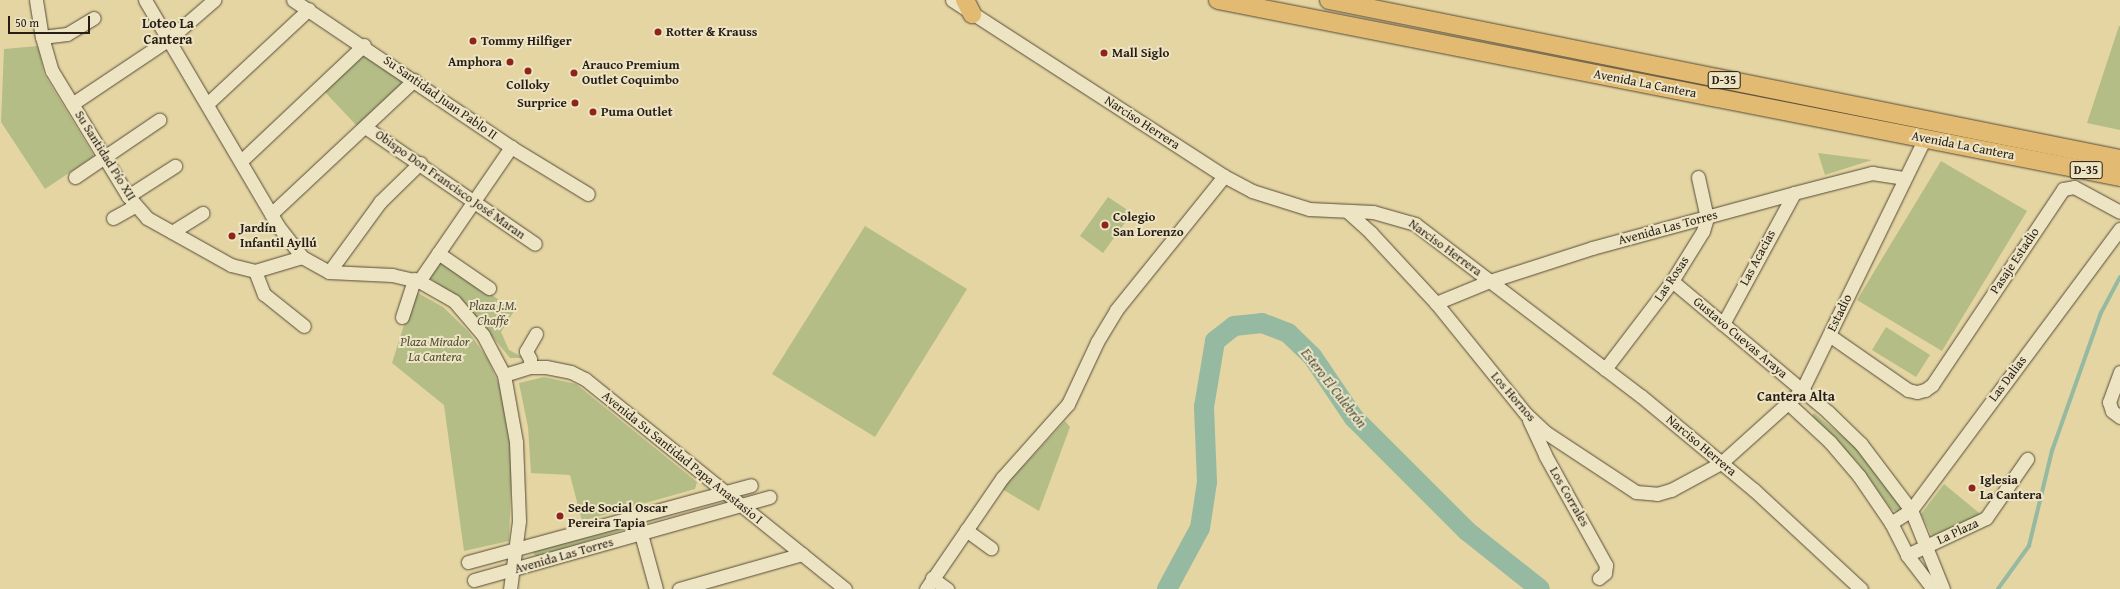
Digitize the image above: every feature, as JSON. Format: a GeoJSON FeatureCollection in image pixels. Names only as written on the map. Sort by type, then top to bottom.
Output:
{"type":"FeatureCollection","features":[{"type":"Feature","properties":{"kind":"highway","name":"Avenida La Cantera"},"geometry":{"type":"LineString","coordinates":[[1218,0],[2120,177]]}},
{"type":"Feature","properties":{"kind":"highway","name":"Avenida La Cantera"},"geometry":{"type":"LineString","coordinates":[[1328,0],[2120,159]]}},
{"type":"Feature","properties":{"kind":"street","name":"Su Santidad Pío XII"},"geometry":{"type":"LineString","coordinates":[[36,0],[42,37],[52,71],[132,200],[147,218],[231,265],[255,271]]}},
{"type":"Feature","properties":{"kind":"street"},"geometry":{"type":"LineString","coordinates":[[145,0],[169,38],[271,214],[288,241],[302,257],[329,272],[392,275],[416,280],[460,306],[483,335],[504,375],[512,412],[518,468],[517,548],[510,589]]}},
{"type":"Feature","properties":{"kind":"street"},"geometry":{"type":"LineString","coordinates":[[72,104],[169,38],[214,0]]}},
{"type":"Feature","properties":{"kind":"street","name":"Su Santidad Juan Pablo II"},"geometry":{"type":"LineString","coordinates":[[294,0],[364,45],[511,147],[588,194]]}},
{"type":"Feature","properties":{"kind":"street","name":"Narciso Herrera"},"geometry":{"type":"LineString","coordinates":[[952,0],[968,7],[1224,176],[1252,191],[1289,204],[1348,212],[1386,214],[1415,224],[1605,369],[1721,463],[1861,589]]}},
{"type":"Feature","properties":{"kind":"street"},"geometry":{"type":"LineString","coordinates":[[206,104],[309,9]]}},
{"type":"Feature","properties":{"kind":"street"},"geometry":{"type":"LineString","coordinates":[[42,37],[67,34],[94,18]]}},
{"type":"Feature","properties":{"kind":"street"},"geometry":{"type":"LineString","coordinates":[[241,161],[364,45]]}},
{"type":"Feature","properties":{"kind":"street"},"geometry":{"type":"LineString","coordinates":[[271,214],[414,80]]}},
{"type":"Feature","properties":{"kind":"street"},"geometry":{"type":"LineString","coordinates":[[75,177],[159,120]]}},
{"type":"Feature","properties":{"kind":"street","name":"Obispo Don Francisco José Maran"},"geometry":{"type":"LineString","coordinates":[[365,127],[474,200],[535,244]]}},
{"type":"Feature","properties":{"kind":"street","name":"Estadio"},"geometry":{"type":"LineString","coordinates":[[1721,463],[1802,390],[1925,138]]}},
{"type":"Feature","properties":{"kind":"street"},"geometry":{"type":"LineString","coordinates":[[402,317],[416,280],[438,253],[511,147]]}},
{"type":"Feature","properties":{"kind":"street"},"geometry":{"type":"LineString","coordinates":[[329,272],[380,202],[420,163]]}},
{"type":"Feature","properties":{"kind":"street"},"geometry":{"type":"LineString","coordinates":[[113,218],[132,200],[175,166]]}},
{"type":"Feature","properties":{"kind":"street","name":"Avenida Las Torres"},"geometry":{"type":"LineString","coordinates":[[1436,303],[1490,281],[1592,248],[1707,218],[1794,193],[1872,173],[1905,178]]}},
{"type":"Feature","properties":{"kind":"street"},"geometry":{"type":"LineString","coordinates":[[948,589],[929,584],[1002,478],[1054,422],[1068,404],[1097,342],[1116,310],[1224,176]]}},
{"type":"Feature","properties":{"kind":"street"},"geometry":{"type":"LineString","coordinates":[[1698,177],[1707,218]]}},
{"type":"Feature","properties":{"kind":"street","name":"Pasaje Estadio"},"geometry":{"type":"LineString","coordinates":[[1829,335],[1908,390],[1922,392],[1932,386],[2063,189],[2074,187],[2120,212]]}},
{"type":"Feature","properties":{"kind":"street","name":"Las Acacias"},"geometry":{"type":"LineString","coordinates":[[1723,324],[1794,193]]}},
{"type":"Feature","properties":{"kind":"street","name":"Los Hornos"},"geometry":{"type":"LineString","coordinates":[[1348,212],[1371,233],[1436,303],[1526,414],[1545,432],[1612,477],[1643,493],[1657,494],[1671,490],[1721,463]]}},
{"type":"Feature","properties":{"kind":"street"},"geometry":{"type":"LineString","coordinates":[[172,232],[203,213]]}},
{"type":"Feature","properties":{"kind":"street","name":"Las Rosas"},"geometry":{"type":"LineString","coordinates":[[1605,369],[1672,281],[1703,231],[1707,218]]}},
{"type":"Feature","properties":{"kind":"street","name":"Las Dalias"},"geometry":{"type":"LineString","coordinates":[[1891,523],[1911,510],[2120,229]]}},
{"type":"Feature","properties":{"kind":"street"},"geometry":{"type":"LineString","coordinates":[[438,253],[489,288]]}},
{"type":"Feature","properties":{"kind":"street"},"geometry":{"type":"LineString","coordinates":[[302,257],[255,271],[264,294],[304,326]]}},
{"type":"Feature","properties":{"kind":"street","name":"Gustavo Cuevas Araya"},"geometry":{"type":"LineString","coordinates":[[1672,281],[1802,390],[1861,444],[1911,510],[1927,546],[1943,589]]}},
{"type":"Feature","properties":{"kind":"street"},"geometry":{"type":"LineString","coordinates":[[530,367],[530,359],[526,351],[536,334]]}},
{"type":"Feature","properties":{"kind":"street","name":"Avenida Su Santidad Papa Anastasio I"},"geometry":{"type":"LineString","coordinates":[[504,375],[530,367],[554,368],[585,380],[722,492],[845,589]]}},
{"type":"Feature","properties":{"kind":"street"},"geometry":{"type":"LineString","coordinates":[[2120,372],[2109,402],[2112,411],[2120,417]]}},
{"type":"Feature","properties":{"kind":"street"},"geometry":{"type":"LineString","coordinates":[[1788,403],[1845,459],[1891,523],[1907,555],[1934,589]]}},
{"type":"Feature","properties":{"kind":"street","name":"Los Corrales"},"geometry":{"type":"LineString","coordinates":[[1526,414],[1544,455],[1606,564],[1605,573],[1599,578]]}},
{"type":"Feature","properties":{"kind":"street","name":"La Plaza"},"geometry":{"type":"LineString","coordinates":[[1907,555],[1986,518],[2027,459]]}},
{"type":"Feature","properties":{"kind":"street","name":"Avenida Las Torres"},"geometry":{"type":"LineString","coordinates":[[468,562],[751,485]]}},
{"type":"Feature","properties":{"kind":"street","name":"Avenida Las Torres"},"geometry":{"type":"LineString","coordinates":[[474,580],[770,497]]}},
{"type":"Feature","properties":{"kind":"street"},"geometry":{"type":"LineString","coordinates":[[966,530],[991,548]]}},
{"type":"Feature","properties":{"kind":"street"},"geometry":{"type":"LineString","coordinates":[[641,534],[656,589]]}},
{"type":"Feature","properties":{"kind":"street"},"geometry":{"type":"LineString","coordinates":[[679,589],[802,554]]}},
{"type":"Feature","properties":{"kind":"green space"},"geometry":{"type":"Polygon","coordinates":[[[2120,26],[2120,130],[2087,123],[2120,26]]]}},
{"type":"Feature","properties":{"kind":"green space"},"geometry":{"type":"Polygon","coordinates":[[[38,46],[44,74],[94,156],[45,189],[1,122],[4,49],[38,46]]]}},
{"type":"Feature","properties":{"kind":"green space"},"geometry":{"type":"Polygon","coordinates":[[[361,53],[404,82],[357,126],[325,92],[361,53]]]}},
{"type":"Feature","properties":{"kind":"green space"},"geometry":{"type":"Polygon","coordinates":[[[1818,153],[1872,160],[1825,175],[1818,153]]]}},
{"type":"Feature","properties":{"kind":"green space"},"geometry":{"type":"Polygon","coordinates":[[[1941,161],[2027,211],[1942,351],[1857,300],[1941,161]]]}},
{"type":"Feature","properties":{"kind":"green space","name":"Colegio San Lorenzo"},"geometry":{"type":"Polygon","coordinates":[[[1108,197],[1132,213],[1103,253],[1080,236],[1108,197]]]}},
{"type":"Feature","properties":{"kind":"green space"},"geometry":{"type":"Polygon","coordinates":[[[865,226],[967,289],[875,437],[772,374],[865,226]]]}},
{"type":"Feature","properties":{"kind":"green space","name":"Plaza J.M. Chaffe"},"geometry":{"type":"Polygon","coordinates":[[[441,258],[514,311],[501,332],[509,350],[524,358],[510,358],[466,305],[427,276],[441,258]]]}},
{"type":"Feature","properties":{"kind":"green space","name":"Plaza Mirador La Cantera"},"geometry":{"type":"Polygon","coordinates":[[[414,293],[418,293],[443,307],[468,331],[487,358],[501,389],[512,457],[509,541],[464,551],[444,405],[392,363],[414,293]]]}},
{"type":"Feature","properties":{"kind":"green space"},"geometry":{"type":"Polygon","coordinates":[[[1886,327],[1930,355],[1916,377],[1872,350],[1886,327]]]}},
{"type":"Feature","properties":{"kind":"green space"},"geometry":{"type":"Polygon","coordinates":[[[544,377],[576,384],[697,482],[695,489],[582,521],[570,475],[531,473],[528,427],[519,383],[544,377]]]}},
{"type":"Feature","properties":{"kind":"green space"},"geometry":{"type":"Polygon","coordinates":[[[1814,413],[1862,452],[1905,506],[1898,513],[1891,509],[1859,464],[1812,416],[1814,413]]]}},
{"type":"Feature","properties":{"kind":"green space"},"geometry":{"type":"Polygon","coordinates":[[[1065,421],[1070,427],[1039,511],[1002,489],[1065,421]]]}},
{"type":"Feature","properties":{"kind":"green space"},"geometry":{"type":"Polygon","coordinates":[[[1944,484],[1984,517],[1934,540],[1921,514],[1944,484]]]}},
{"type":"Feature","properties":{"kind":"green space"},"geometry":{"type":"Polygon","coordinates":[[[718,500],[537,557],[533,553],[535,550],[718,500]]]}},
{"type":"Feature","properties":{"kind":"waterway"},"geometry":{"type":"LineString","coordinates":[[1998,589],[2029,546],[2052,451],[2101,313],[2120,278]]}},
{"type":"Feature","properties":{"kind":"waterway","name":"Estero El Culebrón"},"geometry":{"type":"LineString","coordinates":[[1167,589],[1200,528],[1207,482],[1204,407],[1215,341],[1234,326],[1262,323],[1288,333],[1312,356],[1354,418],[1467,531],[1540,589]]}},
{"type":"Feature","properties":{"kind":"place","name":"Rotter & Krauss"},"geometry":{"type":"Point","coordinates":[658,32]}},
{"type":"Feature","properties":{"kind":"place","name":"Tommy Hilfiger"},"geometry":{"type":"Point","coordinates":[473,41]}},
{"type":"Feature","properties":{"kind":"place","name":"Mall Siglo"},"geometry":{"type":"Point","coordinates":[1104,53]}},
{"type":"Feature","properties":{"kind":"place","name":"Amphora"},"geometry":{"type":"Point","coordinates":[510,62]}},
{"type":"Feature","properties":{"kind":"place","name":"Colloky"},"geometry":{"type":"Point","coordinates":[528,71]}},
{"type":"Feature","properties":{"kind":"place","name":"Arauco Premium Outlet Coquimbo"},"geometry":{"type":"Point","coordinates":[574,73]}},
{"type":"Feature","properties":{"kind":"place","name":"Surprice"},"geometry":{"type":"Point","coordinates":[575,103]}},
{"type":"Feature","properties":{"kind":"place","name":"Puma Outlet"},"geometry":{"type":"Point","coordinates":[593,112]}},
{"type":"Feature","properties":{"kind":"place","name":"Colegio San Lorenzo"},"geometry":{"type":"Point","coordinates":[1105,225]}},
{"type":"Feature","properties":{"kind":"place","name":"Jardín Infantil Ayllú"},"geometry":{"type":"Point","coordinates":[232,236]}},
{"type":"Feature","properties":{"kind":"place","name":"Iglesia La Cantera"},"geometry":{"type":"Point","coordinates":[1972,488]}},
{"type":"Feature","properties":{"kind":"place","name":"Sede Social Oscar Pereira Tapia"},"geometry":{"type":"Point","coordinates":[560,516]}},
{"type":"Feature","properties":{"kind":"district","name":"Loteo La Cantera"},"geometry":{"type":"Point","coordinates":[168,32]}},
{"type":"Feature","properties":{"kind":"district","name":"Cantera Alta"},"geometry":{"type":"Point","coordinates":[1796,396]}}]}
